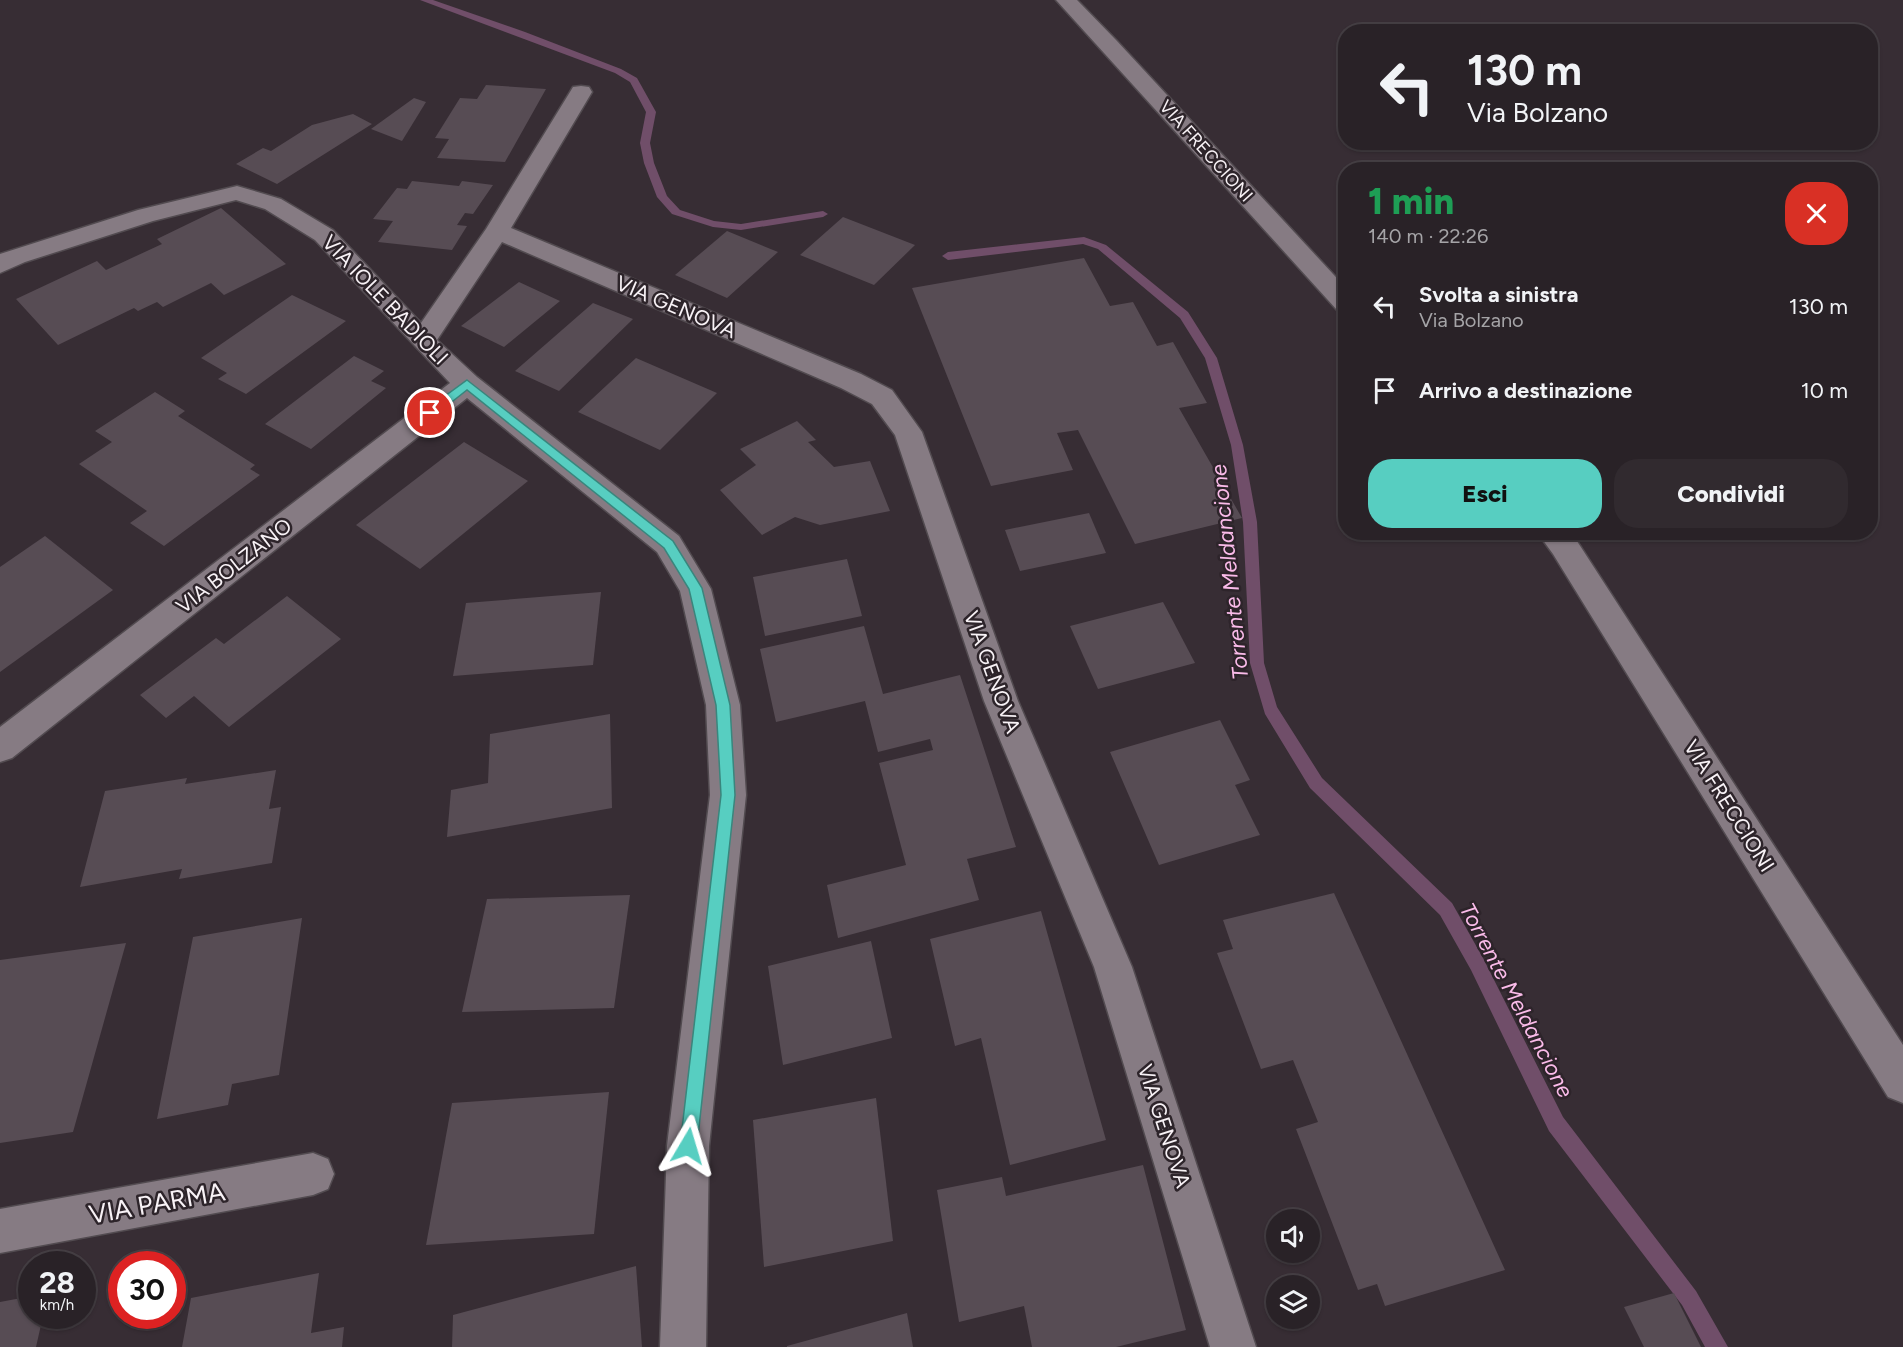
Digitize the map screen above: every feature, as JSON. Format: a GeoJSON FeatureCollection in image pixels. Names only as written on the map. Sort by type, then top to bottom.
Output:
{"type":"FeatureCollection","features":[{"type":"Feature","properties":{"kind":"street","name":"VIA FRECCIONI"},"geometry":{"type":"LineString","coordinates":[[1066,0],[1338,295]]}},
{"type":"Feature","properties":{"kind":"street"},"geometry":{"type":"LineString","coordinates":[[423,341],[496,231],[581,92]]}},
{"type":"Feature","properties":{"kind":"street","name":"VIA IOLE BADIOLI"},"geometry":{"type":"LineString","coordinates":[[0,265],[16,256],[146,215],[237,193],[273,204],[324,235],[423,341],[467,384],[668,544],[695,588],[710,644],[723,705],[728,795],[688,1146],[683,1347]]}},
{"type":"Feature","properties":{"kind":"street","name":"VIA GENOVA"},"geometry":{"type":"LineString","coordinates":[[496,231],[851,381],[882,397],[908,432],[1000,701],[1113,967],[1233,1347]]}},
{"type":"Feature","properties":{"kind":"street","name":"VIA BOLZANO"},"geometry":{"type":"LineString","coordinates":[[0,747],[467,384]]}},
{"type":"Feature","properties":{"kind":"street","name":"VIA FRECCIONI"},"geometry":{"type":"LineString","coordinates":[[1558,540],[1571,556],[1903,1082]]}},
{"type":"Feature","properties":{"kind":"street","name":"VIA PARMA"},"geometry":{"type":"LineString","coordinates":[[0,1232],[313,1174]]}},
{"type":"Feature","properties":{"kind":"building"},"geometry":{"type":"Polygon","coordinates":[[[486,85],[546,89],[505,162],[437,158],[449,139],[435,138],[460,98],[477,99],[486,85]]]}},
{"type":"Feature","properties":{"kind":"building"},"geometry":{"type":"Polygon","coordinates":[[[414,98],[426,102],[402,141],[371,129],[414,98]]]}},
{"type":"Feature","properties":{"kind":"building"},"geometry":{"type":"Polygon","coordinates":[[[353,114],[372,124],[277,184],[236,164],[263,148],[271,151],[312,125],[353,114]]]}},
{"type":"Feature","properties":{"kind":"building"},"geometry":{"type":"Polygon","coordinates":[[[412,181],[459,186],[462,181],[493,185],[473,214],[465,213],[457,225],[467,226],[452,250],[378,242],[393,221],[373,219],[397,188],[407,189],[412,181]]]}},
{"type":"Feature","properties":{"kind":"building"},"geometry":{"type":"Polygon","coordinates":[[[221,208],[286,264],[224,295],[211,283],[163,307],[157,302],[138,311],[134,308],[58,345],[16,299],[97,261],[106,270],[162,244],[157,239],[221,208]]]}},
{"type":"Feature","properties":{"kind":"building"},"geometry":{"type":"Polygon","coordinates":[[[843,217],[915,245],[874,285],[800,255],[843,217]]]}},
{"type":"Feature","properties":{"kind":"building"},"geometry":{"type":"Polygon","coordinates":[[[727,231],[778,252],[727,298],[675,275],[727,231]]]}},
{"type":"Feature","properties":{"kind":"building"},"geometry":{"type":"Polygon","coordinates":[[[1084,258],[1110,306],[1133,302],[1157,346],[1173,342],[1207,403],[1179,408],[1242,518],[1135,544],[1078,430],[1057,433],[1073,470],[991,486],[912,288],[1084,258]]]}},
{"type":"Feature","properties":{"kind":"building"},"geometry":{"type":"Polygon","coordinates":[[[519,282],[560,301],[504,347],[461,326],[519,282]]]}},
{"type":"Feature","properties":{"kind":"building"},"geometry":{"type":"Polygon","coordinates":[[[292,295],[346,321],[246,394],[218,379],[227,373],[201,358],[292,295]]]}},
{"type":"Feature","properties":{"kind":"building"},"geometry":{"type":"Polygon","coordinates":[[[593,303],[633,319],[559,391],[515,371],[593,303]]]}},
{"type":"Feature","properties":{"kind":"building"},"geometry":{"type":"Polygon","coordinates":[[[354,356],[384,371],[371,381],[386,388],[311,449],[265,424],[354,356]]]}},
{"type":"Feature","properties":{"kind":"building"},"geometry":{"type":"Polygon","coordinates":[[[636,358],[717,393],[660,450],[578,412],[636,358]]]}},
{"type":"Feature","properties":{"kind":"building"},"geometry":{"type":"Polygon","coordinates":[[[155,392],[185,411],[178,416],[255,465],[250,469],[260,475],[164,546],[130,523],[147,511],[79,464],[112,442],[95,431],[155,392]]]}},
{"type":"Feature","properties":{"kind":"building"},"geometry":{"type":"Polygon","coordinates":[[[797,421],[816,440],[808,442],[834,467],[870,461],[890,511],[820,525],[795,517],[762,535],[720,490],[756,465],[740,449],[797,421]]]}},
{"type":"Feature","properties":{"kind":"building"},"geometry":{"type":"Polygon","coordinates":[[[464,442],[528,481],[420,569],[356,525],[464,442]]]}},
{"type":"Feature","properties":{"kind":"building"},"geometry":{"type":"Polygon","coordinates":[[[1089,513],[1106,553],[1020,571],[1005,530],[1089,513]]]}},
{"type":"Feature","properties":{"kind":"building"},"geometry":{"type":"Polygon","coordinates":[[[45,536],[113,590],[0,672],[0,567],[45,536]]]}},
{"type":"Feature","properties":{"kind":"building"},"geometry":{"type":"Polygon","coordinates":[[[847,559],[862,616],[765,636],[753,577],[847,559]]]}},
{"type":"Feature","properties":{"kind":"building"},"geometry":{"type":"Polygon","coordinates":[[[601,592],[593,665],[453,676],[466,603],[601,592]]]}},
{"type":"Feature","properties":{"kind":"building"},"geometry":{"type":"Polygon","coordinates":[[[287,596],[341,639],[229,727],[194,696],[166,718],[140,695],[216,638],[224,644],[287,596]]]}},
{"type":"Feature","properties":{"kind":"building"},"geometry":{"type":"Polygon","coordinates":[[[1163,602],[1195,663],[1098,689],[1070,626],[1163,602]]]}},
{"type":"Feature","properties":{"kind":"building"},"geometry":{"type":"Polygon","coordinates":[[[864,626],[883,694],[960,675],[1016,847],[967,859],[979,900],[838,938],[827,885],[906,865],[879,763],[933,750],[930,739],[878,752],[865,701],[776,722],[760,649],[864,626]]]}},
{"type":"Feature","properties":{"kind":"building"},"geometry":{"type":"Polygon","coordinates":[[[610,714],[612,808],[447,837],[451,790],[488,783],[490,734],[610,714]]]}},
{"type":"Feature","properties":{"kind":"building"},"geometry":{"type":"Polygon","coordinates":[[[1220,720],[1250,780],[1235,785],[1260,835],[1159,865],[1110,752],[1220,720]]]}},
{"type":"Feature","properties":{"kind":"building"},"geometry":{"type":"Polygon","coordinates":[[[276,770],[269,809],[281,807],[272,863],[179,879],[182,869],[80,887],[105,791],[187,778],[185,784],[276,770]]]}},
{"type":"Feature","properties":{"kind":"building"},"geometry":{"type":"Polygon","coordinates":[[[1334,893],[1505,1270],[1385,1306],[1377,1284],[1358,1290],[1296,1129],[1318,1122],[1293,1060],[1261,1069],[1217,953],[1233,949],[1223,920],[1334,893]]]}},
{"type":"Feature","properties":{"kind":"building"},"geometry":{"type":"Polygon","coordinates":[[[630,895],[614,1008],[462,1012],[487,899],[630,895]]]}},
{"type":"Feature","properties":{"kind":"building"},"geometry":{"type":"Polygon","coordinates":[[[1041,911],[1106,1140],[1010,1165],[981,1038],[955,1046],[930,939],[1041,911]]]}},
{"type":"Feature","properties":{"kind":"building"},"geometry":{"type":"Polygon","coordinates":[[[302,918],[279,1075],[232,1084],[228,1105],[157,1119],[193,937],[302,918]]]}},
{"type":"Feature","properties":{"kind":"building"},"geometry":{"type":"Polygon","coordinates":[[[871,941],[892,1038],[783,1065],[768,966],[871,941]]]}},
{"type":"Feature","properties":{"kind":"building"},"geometry":{"type":"Polygon","coordinates":[[[126,943],[73,1132],[0,1143],[0,960],[126,943]]]}},
{"type":"Feature","properties":{"kind":"building"},"geometry":{"type":"Polygon","coordinates":[[[609,1092],[594,1234],[426,1245],[452,1103],[609,1092]]]}},
{"type":"Feature","properties":{"kind":"building"},"geometry":{"type":"Polygon","coordinates":[[[876,1098],[893,1241],[764,1267],[753,1120],[876,1098]]]}},
{"type":"Feature","properties":{"kind":"building"},"geometry":{"type":"Polygon","coordinates":[[[1143,1165],[1186,1330],[1116,1347],[1032,1347],[1024,1306],[959,1322],[937,1190],[1002,1177],[1006,1196],[1143,1165]]]}},
{"type":"Feature","properties":{"kind":"building"},"geometry":{"type":"Polygon","coordinates":[[[636,1266],[642,1347],[452,1347],[453,1315],[636,1266]]]}},
{"type":"Feature","properties":{"kind":"building"},"geometry":{"type":"Polygon","coordinates":[[[319,1273],[311,1333],[344,1327],[342,1347],[182,1347],[191,1298],[319,1273]]]}},
{"type":"Feature","properties":{"kind":"building"},"geometry":{"type":"Polygon","coordinates":[[[1674,1293],[1701,1347],[1644,1347],[1624,1307],[1674,1293]]]}},
{"type":"Feature","properties":{"kind":"building"},"geometry":{"type":"Polygon","coordinates":[[[18,1299],[18,1329],[40,1329],[36,1347],[0,1347],[0,1302],[18,1299]]]}},
{"type":"Feature","properties":{"kind":"building"},"geometry":{"type":"Polygon","coordinates":[[[907,1313],[913,1347],[787,1347],[787,1346],[907,1313]]]}},
{"type":"Feature","properties":{"kind":"waterway","name":"Torrente Meldancione"},"geometry":{"type":"LineString","coordinates":[[424,0],[522,34],[618,71],[634,80],[651,112],[645,143],[649,163],[662,197],[676,212],[713,224],[741,227],[823,214]]}},
{"type":"Feature","properties":{"kind":"waterway","name":"Torrente Meldancione"},"geometry":{"type":"LineString","coordinates":[[948,256],[1084,240],[1102,247],[1184,315],[1211,358],[1237,445],[1250,522],[1257,663],[1270,709],[1316,783],[1446,909],[1477,964],[1556,1124],[1689,1298],[1717,1347]]}},
{"type":"Feature","properties":{"kind":"route"},"geometry":{"type":"LineString","coordinates":[[430,413],[467,384],[668,544],[695,588],[723,705],[728,795],[688,1146]]}}]}
